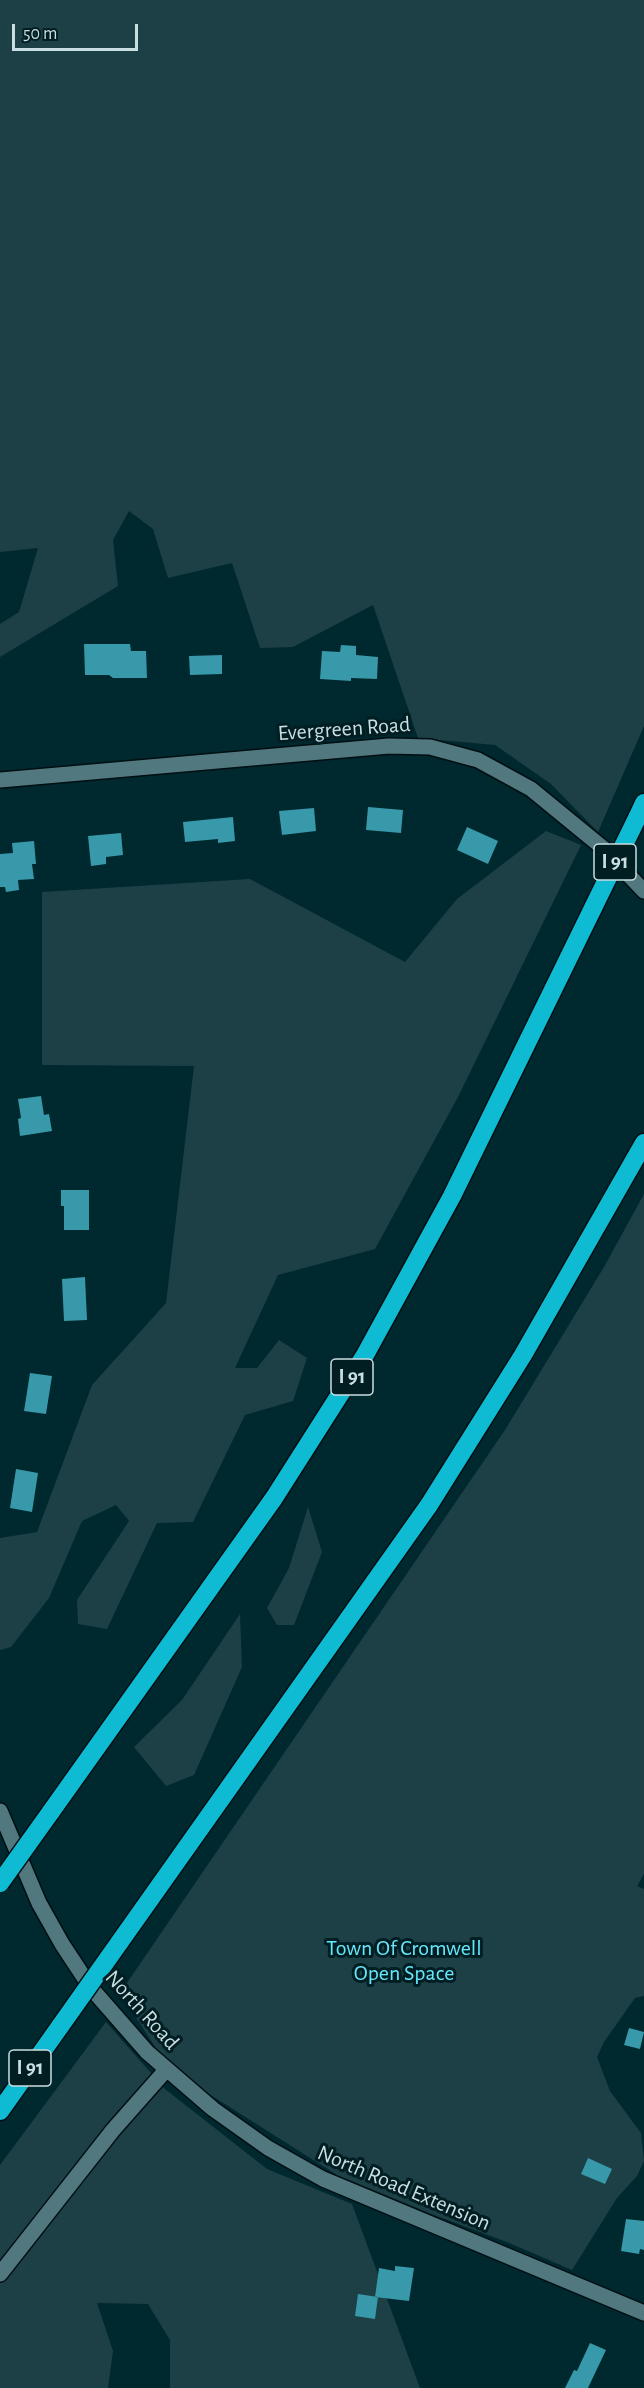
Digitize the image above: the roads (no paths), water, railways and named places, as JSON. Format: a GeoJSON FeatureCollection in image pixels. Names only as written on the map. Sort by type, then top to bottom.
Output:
{"type":"FeatureCollection","features":[{"type":"Feature","properties":{"kind":"highway","name":"I 91"},"geometry":{"type":"LineString","coordinates":[[0,1883],[274,1498],[365,1355],[452,1196],[640,810]]}},
{"type":"Feature","properties":{"kind":"highway","name":"I 91"},"geometry":{"type":"LineString","coordinates":[[0,2111],[429,1505],[535,1334],[644,1143]]}},
{"type":"Feature","properties":{"kind":"street","name":"Evergreen Road"},"geometry":{"type":"LineString","coordinates":[[0,780],[368,747],[401,745],[430,747],[478,760],[531,789],[603,848],[644,891]]}},
{"type":"Feature","properties":{"kind":"street","name":"North Road"},"geometry":{"type":"LineString","coordinates":[[0,1811],[34,1894],[76,1967],[132,2037],[165,2070],[113,2130],[0,2274]]}},
{"type":"Feature","properties":{"kind":"street","name":"North Road Extension"},"geometry":{"type":"LineString","coordinates":[[165,2070],[250,2137],[307,2171],[363,2197],[644,2313]]}},
{"type":"Feature","properties":{"kind":"park label","name":"Town Of Cromwell Open Space"},"geometry":{"type":"Point","coordinates":[404,1961]}}]}
